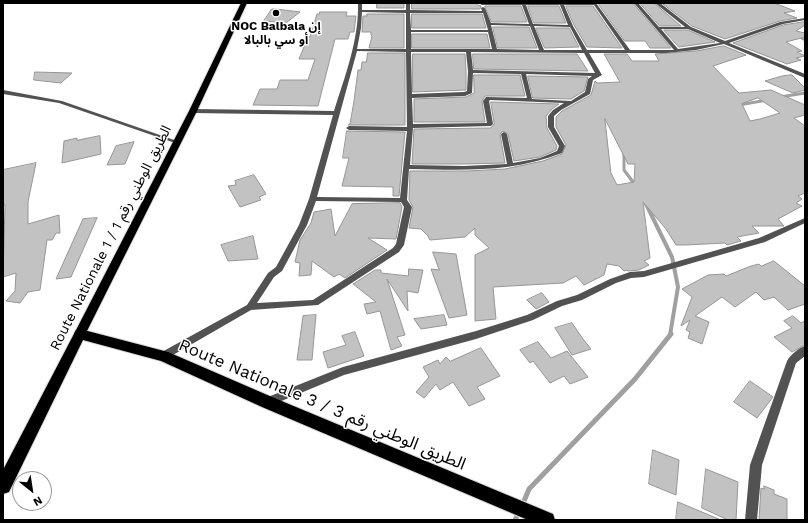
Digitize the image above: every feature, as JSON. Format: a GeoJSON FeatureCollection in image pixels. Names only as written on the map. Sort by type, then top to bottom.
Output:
{"type":"FeatureCollection","features":[{"type":"Feature","properties":{"kind":"highway","name":"Route Nationale 3 / الطريق الوطني رقم 3"},"geometry":{"type":"LineString","coordinates":[[80,334],[163,356],[267,402],[547,520]]}},
{"type":"Feature","properties":{"kind":"highway","name":"Route Nationale 1 / الطريق الوطني رقم 1"},"geometry":{"type":"LineString","coordinates":[[3,486],[80,334]]}},
{"type":"Feature","properties":{"kind":"main road","name":"Route Nationale 1 / الطريق الوطني رقم 1"},"geometry":{"type":"LineString","coordinates":[[80,334],[193,111],[244,3]]}},
{"type":"Feature","properties":{"kind":"street"},"geometry":{"type":"LineString","coordinates":[[250,307],[271,275],[279,269],[284,261],[303,225],[313,199],[354,50],[361,11],[360,3]]}},
{"type":"Feature","properties":{"kind":"street"},"geometry":{"type":"LineString","coordinates":[[163,356],[250,307],[315,303],[396,250],[402,242],[404,219],[408,207],[403,200],[409,128],[408,3]]}},
{"type":"Feature","properties":{"kind":"street"},"geometry":{"type":"LineString","coordinates":[[495,51],[490,31],[490,24],[484,12],[482,3],[594,4],[629,52]]}},
{"type":"Feature","properties":{"kind":"street"},"geometry":{"type":"LineString","coordinates":[[524,3],[542,51]]}},
{"type":"Feature","properties":{"kind":"street"},"geometry":{"type":"LineString","coordinates":[[636,3],[677,51]]}},
{"type":"Feature","properties":{"kind":"street"},"geometry":{"type":"LineString","coordinates":[[657,3],[689,28],[805,76]]}},
{"type":"Feature","properties":{"kind":"street"},"geometry":{"type":"LineString","coordinates":[[561,4],[571,26],[599,75]]}},
{"type":"Feature","properties":{"kind":"street"},"geometry":{"type":"LineString","coordinates":[[361,11],[484,12]]}},
{"type":"Feature","properties":{"kind":"street"},"geometry":{"type":"LineString","coordinates":[[354,50],[586,52],[677,51],[709,47],[726,43],[760,32],[781,22],[805,19]]}},
{"type":"Feature","properties":{"kind":"street"},"geometry":{"type":"LineString","coordinates":[[490,24],[571,26]]}},
{"type":"Feature","properties":{"kind":"street"},"geometry":{"type":"LineString","coordinates":[[657,28],[689,28]]}},
{"type":"Feature","properties":{"kind":"street"},"geometry":{"type":"LineString","coordinates":[[409,31],[490,31]]}},
{"type":"Feature","properties":{"kind":"street"},"geometry":{"type":"LineString","coordinates":[[409,96],[465,94],[470,92],[471,71],[468,51]]}},
{"type":"Feature","properties":{"kind":"street"},"geometry":{"type":"LineString","coordinates":[[471,71],[599,75]]}},
{"type":"Feature","properties":{"kind":"street"},"geometry":{"type":"LineString","coordinates":[[523,72],[530,100]]}},
{"type":"Feature","properties":{"kind":"street"},"geometry":{"type":"LineString","coordinates":[[406,167],[480,167],[510,165],[550,157],[560,152],[562,146],[552,127],[551,116],[562,106],[573,102],[588,93],[591,85],[591,79],[599,75]]}},
{"type":"Feature","properties":{"kind":"street"},"geometry":{"type":"LineString","coordinates":[[3,92],[60,102],[177,142]]}},
{"type":"Feature","properties":{"kind":"street"},"geometry":{"type":"LineString","coordinates":[[349,128],[409,128],[489,125],[486,99],[573,102]]}},
{"type":"Feature","properties":{"kind":"street"},"geometry":{"type":"LineString","coordinates":[[193,111],[336,113]]}},
{"type":"Feature","properties":{"kind":"street"},"geometry":{"type":"LineString","coordinates":[[504,134],[510,165]]}},
{"type":"Feature","properties":{"kind":"street"},"geometry":{"type":"LineString","coordinates":[[313,199],[403,200]]}},
{"type":"Feature","properties":{"kind":"street"},"geometry":{"type":"LineString","coordinates":[[267,402],[343,371],[476,335],[530,318],[560,303],[579,298],[630,275],[644,274],[762,240],[805,220]]}},
{"type":"Feature","properties":{"kind":"street"},"geometry":{"type":"LineString","coordinates":[[751,520],[756,465],[792,361],[805,350]]}},
{"type":"Feature","properties":{"kind":"building"},"geometry":{"type":"Polygon","coordinates":[[[377,3],[404,3],[404,8],[377,8],[377,3]]]}},
{"type":"Feature","properties":{"kind":"building"},"geometry":{"type":"Polygon","coordinates":[[[412,3],[476,3],[477,5],[481,6],[480,9],[412,9],[412,3]]]}},
{"type":"Feature","properties":{"kind":"building"},"geometry":{"type":"Polygon","coordinates":[[[598,3],[633,3],[671,48],[650,48],[645,41],[625,41],[598,3]]]}},
{"type":"Feature","properties":{"kind":"building"},"geometry":{"type":"Polygon","coordinates":[[[640,3],[654,3],[681,26],[660,26],[640,3]]]}},
{"type":"Feature","properties":{"kind":"building"},"geometry":{"type":"Polygon","coordinates":[[[662,3],[774,3],[795,11],[784,13],[797,18],[780,21],[725,39],[692,26],[662,3]]]}},
{"type":"Feature","properties":{"kind":"building"},"geometry":{"type":"Polygon","coordinates":[[[485,6],[521,6],[527,22],[492,22],[485,6]]]}},
{"type":"Feature","properties":{"kind":"building"},"geometry":{"type":"Polygon","coordinates":[[[528,6],[559,6],[566,23],[534,23],[528,6]]]}},
{"type":"Feature","properties":{"kind":"building"},"geometry":{"type":"Polygon","coordinates":[[[566,6],[593,6],[622,48],[587,47],[574,25],[566,6]]]}},
{"type":"Feature","properties":{"kind":"building"},"geometry":{"type":"Polygon","coordinates":[[[272,9],[300,12],[286,23],[264,21],[272,9]]]}},
{"type":"Feature","properties":{"kind":"building"},"geometry":{"type":"Polygon","coordinates":[[[320,12],[347,12],[346,16],[356,16],[354,32],[350,32],[348,39],[335,39],[318,106],[253,105],[260,89],[277,89],[280,80],[308,80],[315,59],[299,59],[308,37],[310,37],[317,14],[320,12]]]}},
{"type":"Feature","properties":{"kind":"building"},"geometry":{"type":"Polygon","coordinates":[[[367,14],[404,14],[404,48],[369,48],[372,36],[371,32],[362,32],[363,16],[367,16],[367,14]]]}},
{"type":"Feature","properties":{"kind":"building"},"geometry":{"type":"Polygon","coordinates":[[[412,14],[482,14],[486,28],[412,28],[412,14]]]}},
{"type":"Feature","properties":{"kind":"building"},"geometry":{"type":"Polygon","coordinates":[[[805,22],[805,25],[796,31],[805,33],[805,37],[786,42],[802,51],[797,52],[805,56],[796,58],[801,60],[787,64],[733,43],[783,25],[805,22]]]}},
{"type":"Feature","properties":{"kind":"building"},"geometry":{"type":"Polygon","coordinates":[[[493,27],[529,27],[537,48],[498,48],[493,27]]]}},
{"type":"Feature","properties":{"kind":"building"},"geometry":{"type":"Polygon","coordinates":[[[536,28],[569,28],[579,47],[545,48],[536,28]]]}},
{"type":"Feature","properties":{"kind":"building"},"geometry":{"type":"Polygon","coordinates":[[[664,30],[688,30],[715,42],[679,47],[664,30]]]}},
{"type":"Feature","properties":{"kind":"building"},"geometry":{"type":"Polygon","coordinates":[[[412,34],[487,34],[490,48],[412,48],[412,34]]]}},
{"type":"Feature","properties":{"kind":"building"},"geometry":{"type":"Polygon","coordinates":[[[724,46],[746,55],[713,66],[739,93],[771,90],[805,105],[805,115],[794,118],[805,126],[805,193],[798,196],[802,199],[796,203],[802,206],[778,219],[784,226],[752,226],[759,233],[737,237],[741,241],[727,245],[725,243],[676,245],[666,229],[643,202],[650,258],[644,261],[649,265],[639,270],[624,271],[619,266],[607,264],[604,275],[584,285],[576,276],[563,283],[493,287],[496,319],[475,321],[475,255],[489,248],[475,235],[475,228],[465,237],[430,240],[421,229],[409,228],[413,207],[409,200],[410,171],[468,171],[505,169],[543,161],[562,154],[566,145],[556,127],[556,117],[562,111],[591,95],[595,81],[597,83],[620,82],[604,54],[627,54],[632,61],[659,61],[655,54],[696,51],[724,46]],[[758,98],[742,104],[750,121],[780,113],[758,98]],[[605,119],[611,173],[617,185],[634,182],[635,164],[628,164],[605,119]]]}},
{"type":"Feature","properties":{"kind":"building"},"geometry":{"type":"Polygon","coordinates":[[[368,53],[405,53],[405,125],[348,125],[350,124],[358,70],[361,70],[362,62],[366,62],[368,53]]]}},
{"type":"Feature","properties":{"kind":"building"},"geometry":{"type":"Polygon","coordinates":[[[413,54],[465,54],[466,90],[413,92],[413,54]]]}},
{"type":"Feature","properties":{"kind":"building"},"geometry":{"type":"Polygon","coordinates":[[[473,54],[577,54],[588,71],[474,69],[473,54]]]}},
{"type":"Feature","properties":{"kind":"building"},"geometry":{"type":"Polygon","coordinates":[[[35,72],[72,73],[61,83],[34,80],[35,72]]]}},
{"type":"Feature","properties":{"kind":"building"},"geometry":{"type":"Polygon","coordinates":[[[474,75],[520,75],[525,96],[485,96],[482,101],[485,122],[414,122],[414,99],[466,97],[474,93],[474,75]]]}},
{"type":"Feature","properties":{"kind":"building"},"geometry":{"type":"Polygon","coordinates":[[[792,75],[805,88],[805,90],[793,93],[765,81],[782,76],[792,75]]]}},
{"type":"Feature","properties":{"kind":"building"},"geometry":{"type":"Polygon","coordinates":[[[528,76],[588,77],[584,91],[571,99],[533,98],[528,76]]]}},
{"type":"Feature","properties":{"kind":"building"},"geometry":{"type":"Polygon","coordinates":[[[491,102],[559,104],[546,116],[547,128],[557,146],[556,150],[540,157],[514,161],[508,134],[503,131],[500,134],[505,163],[412,164],[414,129],[491,128],[494,124],[491,102]]]}},
{"type":"Feature","properties":{"kind":"building"},"geometry":{"type":"Polygon","coordinates":[[[347,131],[405,132],[399,196],[393,196],[393,187],[342,186],[349,158],[343,158],[347,131]]]}},
{"type":"Feature","properties":{"kind":"building"},"geometry":{"type":"Polygon","coordinates":[[[100,136],[101,154],[62,163],[64,141],[100,136]]]}},
{"type":"Feature","properties":{"kind":"building"},"geometry":{"type":"Polygon","coordinates":[[[134,142],[125,164],[107,165],[116,146],[134,142]]]}},
{"type":"Feature","properties":{"kind":"building"},"geometry":{"type":"Polygon","coordinates":[[[36,163],[28,202],[28,224],[59,215],[60,233],[56,233],[52,240],[47,240],[40,290],[28,292],[20,303],[6,301],[15,291],[16,273],[3,277],[5,205],[3,205],[3,170],[36,163]]]}},
{"type":"Feature","properties":{"kind":"building"},"geometry":{"type":"Polygon","coordinates":[[[254,175],[266,194],[259,197],[261,200],[240,207],[228,186],[236,185],[235,181],[254,175]]]}},
{"type":"Feature","properties":{"kind":"building"},"geometry":{"type":"Polygon","coordinates":[[[400,203],[402,207],[396,239],[368,238],[387,250],[345,278],[339,274],[334,277],[312,261],[311,275],[299,276],[300,263],[295,262],[300,240],[311,223],[314,212],[331,209],[335,236],[352,204],[400,203]]]}},
{"type":"Feature","properties":{"kind":"building"},"geometry":{"type":"Polygon","coordinates":[[[97,218],[71,277],[56,279],[83,219],[97,218]]]}},
{"type":"Feature","properties":{"kind":"building"},"geometry":{"type":"Polygon","coordinates":[[[253,236],[258,259],[228,261],[221,245],[253,236]]]}},
{"type":"Feature","properties":{"kind":"building"},"geometry":{"type":"Polygon","coordinates":[[[433,252],[456,254],[467,315],[449,318],[431,269],[439,270],[433,252]]]}},
{"type":"Feature","properties":{"kind":"building"},"geometry":{"type":"Polygon","coordinates":[[[774,261],[805,286],[805,304],[788,310],[774,297],[764,300],[756,292],[735,307],[722,297],[695,316],[709,322],[702,344],[688,338],[690,332],[686,330],[690,320],[681,326],[692,297],[682,289],[708,275],[724,274],[726,276],[751,266],[759,264],[761,266],[774,261]]]}},
{"type":"Feature","properties":{"kind":"building"},"geometry":{"type":"Polygon","coordinates":[[[409,269],[423,270],[418,293],[407,291],[408,311],[387,279],[405,335],[397,337],[402,346],[391,350],[380,311],[367,314],[364,304],[376,302],[353,284],[375,270],[381,270],[381,273],[408,276],[409,269]]]}},
{"type":"Feature","properties":{"kind":"building"},"geometry":{"type":"Polygon","coordinates":[[[542,293],[549,302],[536,309],[527,300],[542,293]]]}},
{"type":"Feature","properties":{"kind":"building"},"geometry":{"type":"Polygon","coordinates":[[[316,315],[312,360],[297,360],[303,316],[316,315]]]}},
{"type":"Feature","properties":{"kind":"building"},"geometry":{"type":"Polygon","coordinates":[[[444,315],[447,325],[421,329],[414,319],[444,315]]]}},
{"type":"Feature","properties":{"kind":"building"},"geometry":{"type":"Polygon","coordinates":[[[793,316],[801,323],[805,321],[805,345],[792,352],[774,337],[792,328],[784,321],[793,316]]]}},
{"type":"Feature","properties":{"kind":"building"},"geometry":{"type":"Polygon","coordinates":[[[572,323],[591,349],[572,355],[555,328],[572,323]]]}},
{"type":"Feature","properties":{"kind":"building"},"geometry":{"type":"Polygon","coordinates":[[[355,332],[364,356],[328,368],[323,352],[346,345],[342,336],[355,332]]]}},
{"type":"Feature","properties":{"kind":"building"},"geometry":{"type":"Polygon","coordinates":[[[538,342],[551,358],[567,351],[588,377],[570,384],[564,376],[550,383],[533,361],[530,363],[520,350],[538,342]]]}},
{"type":"Feature","properties":{"kind":"building"},"geometry":{"type":"Polygon","coordinates":[[[481,348],[500,376],[477,387],[485,399],[469,406],[453,382],[440,390],[436,384],[424,398],[416,392],[429,377],[423,367],[438,360],[440,364],[446,357],[450,361],[481,348]]]}},
{"type":"Feature","properties":{"kind":"building"},"geometry":{"type":"Polygon","coordinates":[[[750,381],[773,397],[757,418],[734,402],[750,381]]]}},
{"type":"Feature","properties":{"kind":"building"},"geometry":{"type":"Polygon","coordinates":[[[653,450],[679,460],[676,495],[649,484],[653,450]]]}},
{"type":"Feature","properties":{"kind":"building"},"geometry":{"type":"Polygon","coordinates":[[[706,469],[738,482],[736,520],[728,520],[702,508],[706,469]]]}},
{"type":"Feature","properties":{"kind":"building"},"geometry":{"type":"Polygon","coordinates":[[[764,486],[774,490],[774,494],[787,499],[787,520],[759,520],[761,488],[764,489],[764,486]]]}},
{"type":"Feature","properties":{"kind":"building"},"geometry":{"type":"Polygon","coordinates":[[[678,502],[721,520],[676,520],[678,502]]]}},
{"type":"Feature","properties":{"kind":"waterway"},"geometry":{"type":"LineString","coordinates":[[797,36],[805,40]]}},
{"type":"Feature","properties":{"kind":"waterway"},"geometry":{"type":"LineString","coordinates":[[780,97],[805,93]]}},
{"type":"Feature","properties":{"kind":"waterway"},"geometry":{"type":"LineString","coordinates":[[739,105],[767,100]]}},
{"type":"Feature","properties":{"kind":"waterway"},"geometry":{"type":"LineString","coordinates":[[624,151],[624,170],[636,186]]}},
{"type":"Feature","properties":{"kind":"waterway"},"geometry":{"type":"LineString","coordinates":[[646,204],[672,257],[678,287],[670,335]]}},
{"type":"Feature","properties":{"kind":"waterway"},"geometry":{"type":"LineString","coordinates":[[522,506],[529,489],[635,379],[671,334]]}},
{"type":"Feature","properties":{"kind":"waterway"},"geometry":{"type":"LineString","coordinates":[[515,520],[519,512]]}},
{"type":"Feature","properties":{"kind":"place","name":"NOC Balbala إن أو سي بالبالا"},"geometry":{"type":"Point","coordinates":[276,13]}}]}
